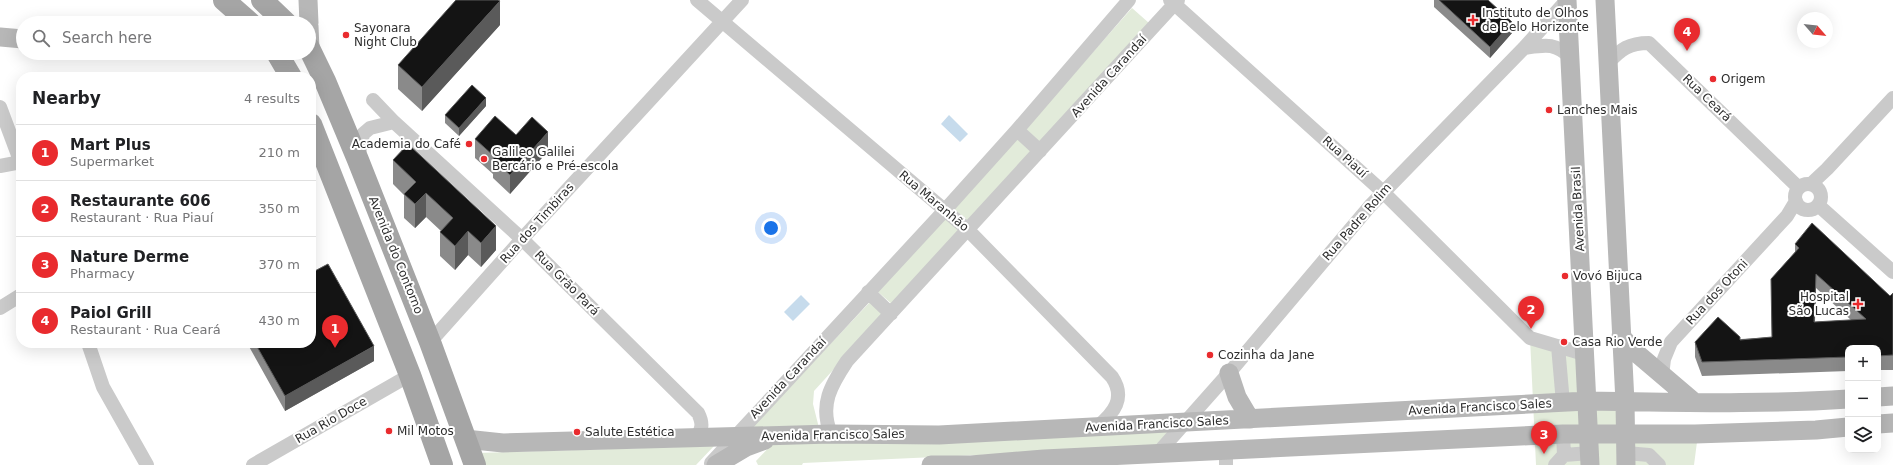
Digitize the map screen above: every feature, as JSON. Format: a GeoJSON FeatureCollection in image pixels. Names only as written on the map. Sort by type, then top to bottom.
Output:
{"type":"FeatureCollection","features":[{"type":"Feature","properties":{"kind":"main road"},"geometry":{"type":"LineString","coordinates":[[224,0],[242,16]]}},
{"type":"Feature","properties":{"kind":"main road","name":"Avenida do Contorno"},"geometry":{"type":"LineString","coordinates":[[314,60],[325,81],[358,160],[430,342],[474,465]]}},
{"type":"Feature","properties":{"kind":"main road"},"geometry":{"type":"LineString","coordinates":[[316,137],[413,383],[442,465]]}},
{"type":"Feature","properties":{"kind":"main road"},"geometry":{"type":"LineString","coordinates":[[413,383],[436,423],[452,465]]}},
{"type":"Feature","properties":{"kind":"street"},"geometry":{"type":"LineString","coordinates":[[308,0],[309,16]]}},
{"type":"Feature","properties":{"kind":"street","name":"Rua Maranhão"},"geometry":{"type":"LineString","coordinates":[[697,0],[967,229],[1106,371],[1117,385],[1119,395],[1109,417],[1097,427]]}},
{"type":"Feature","properties":{"kind":"street","name":"Rua dos Timbiras"},"geometry":{"type":"LineString","coordinates":[[430,342],[522,239],[742,0]]}},
{"type":"Feature","properties":{"kind":"street","name":"Avenida Carandaí"},"geometry":{"type":"LineString","coordinates":[[710,465],[735,436],[945,210],[1017,130],[1129,0]]}},
{"type":"Feature","properties":{"kind":"street","name":"Rua Padre Rolim"},"geometry":{"type":"LineString","coordinates":[[1158,454],[1383,192],[1524,48],[1567,0]]}},
{"type":"Feature","properties":{"kind":"street","name":"Avenida Brasil"},"geometry":{"type":"LineString","coordinates":[[1567,0],[1590,459]]}},
{"type":"Feature","properties":{"kind":"street"},"geometry":{"type":"LineString","coordinates":[[1605,0],[1625,402],[1626,459],[1654,460],[1649,435]]}},
{"type":"Feature","properties":{"kind":"street","name":"Avenida Carandaí"},"geometry":{"type":"LineString","coordinates":[[831,434],[826,422],[825,408],[829,392],[847,361],[1040,151],[1174,1]]}},
{"type":"Feature","properties":{"kind":"street","name":"Rua Piauí"},"geometry":{"type":"LineString","coordinates":[[1174,1],[1383,192],[1530,338],[1558,346]]}},
{"type":"Feature","properties":{"kind":"street"},"geometry":{"type":"LineString","coordinates":[[0,37],[16,38]]}},
{"type":"Feature","properties":{"kind":"street","name":"Rua Ceará"},"geometry":{"type":"LineString","coordinates":[[1608,63],[1619,51],[1635,42],[1649,43],[1805,194]]}},
{"type":"Feature","properties":{"kind":"street"},"geometry":{"type":"LineString","coordinates":[[1524,48],[1550,45],[1562,49],[1571,58]]}},
{"type":"Feature","properties":{"kind":"street","name":"Rua dos Otoni"},"geometry":{"type":"LineString","coordinates":[[1662,376],[1664,359],[1671,342],[1893,98]]}},
{"type":"Feature","properties":{"kind":"street","name":"Rua Grão Pará"},"geometry":{"type":"LineString","coordinates":[[373,100],[394,122],[522,239],[698,413],[702,420],[702,427],[695,438]]}},
{"type":"Feature","properties":{"kind":"street"},"geometry":{"type":"LineString","coordinates":[[0,107],[16,149]]}},
{"type":"Feature","properties":{"kind":"street"},"geometry":{"type":"LineString","coordinates":[[358,160],[363,134],[370,128],[394,122]]}},
{"type":"Feature","properties":{"kind":"street"},"geometry":{"type":"LineString","coordinates":[[1017,130],[1040,151]]}},
{"type":"Feature","properties":{"kind":"street"},"geometry":{"type":"LineString","coordinates":[[0,166],[16,163]]}},
{"type":"Feature","properties":{"kind":"street"},"geometry":{"type":"LineString","coordinates":[[1805,194],[1821,196],[1818,205],[1893,272]]}},
{"type":"Feature","properties":{"kind":"street"},"geometry":{"type":"LineString","coordinates":[[868,292],[891,314]]}},
{"type":"Feature","properties":{"kind":"street"},"geometry":{"type":"LineString","coordinates":[[0,308],[16,298]]}},
{"type":"Feature","properties":{"kind":"street"},"geometry":{"type":"LineString","coordinates":[[1621,336],[1634,351],[1694,402]]}},
{"type":"Feature","properties":{"kind":"street"},"geometry":{"type":"LineString","coordinates":[[1562,403],[1558,346],[1584,354]]}},
{"type":"Feature","properties":{"kind":"street"},"geometry":{"type":"LineString","coordinates":[[90,348],[103,387],[147,465]]}},
{"type":"Feature","properties":{"kind":"street"},"geometry":{"type":"LineString","coordinates":[[1229,373],[1237,397],[1250,419]]}},
{"type":"Feature","properties":{"kind":"street","name":"Rua Rio Doce"},"geometry":{"type":"LineString","coordinates":[[253,465],[413,383]]}},
{"type":"Feature","properties":{"kind":"street"},"geometry":{"type":"LineString","coordinates":[[1881,397],[1893,396]]}},
{"type":"Feature","properties":{"kind":"street","name":"Avenida Francisco Sales"},"geometry":{"type":"LineString","coordinates":[[465,439],[503,443],[831,434],[939,435],[1587,401],[1694,402],[1816,401],[1845,399]]}},
{"type":"Feature","properties":{"kind":"street"},"geometry":{"type":"LineString","coordinates":[[1816,401],[1816,430]]}},
{"type":"Feature","properties":{"kind":"street"},"geometry":{"type":"LineString","coordinates":[[1881,424],[1893,423]]}},
{"type":"Feature","properties":{"kind":"street"},"geometry":{"type":"LineString","coordinates":[[931,465],[1109,461],[1158,454],[1226,457],[1563,434],[1649,435],[1816,430],[1845,427]]}},
{"type":"Feature","properties":{"kind":"street"},"geometry":{"type":"LineString","coordinates":[[1563,434],[1559,460],[1590,459]]}},
{"type":"Feature","properties":{"kind":"street"},"geometry":{"type":"LineString","coordinates":[[939,435],[939,465]]}},
{"type":"Feature","properties":{"kind":"street"},"geometry":{"type":"LineString","coordinates":[[716,465],[746,447],[778,436]]}},
{"type":"Feature","properties":{"kind":"green space"},"geometry":{"type":"Polygon","coordinates":[[[1132,8],[1149,23],[1040,144],[1025,129],[1132,8]]]}},
{"type":"Feature","properties":{"kind":"green space"},"geometry":{"type":"Polygon","coordinates":[[[1017,136],[1033,151],[967,222],[951,210],[1017,136]]]}},
{"type":"Feature","properties":{"kind":"green space"},"geometry":{"type":"Polygon","coordinates":[[[945,215],[961,229],[893,305],[877,291],[945,215]]]}},
{"type":"Feature","properties":{"kind":"green space"},"geometry":{"type":"Polygon","coordinates":[[[871,301],[884,314],[814,391],[813,404],[819,428],[750,429],[871,301]]]}},
{"type":"Feature","properties":{"kind":"green space"},"geometry":{"type":"Polygon","coordinates":[[[1530,338],[1586,344],[1588,403],[1622,406],[1622,443],[1697,442],[1694,465],[1536,465],[1530,338]]]}},
{"type":"Feature","properties":{"kind":"green space"},"geometry":{"type":"Polygon","coordinates":[[[1172,429],[1155,447],[803,463],[802,465],[758,465],[756,461],[772,444],[1172,429]]]}},
{"type":"Feature","properties":{"kind":"green space"},"geometry":{"type":"Polygon","coordinates":[[[714,446],[696,465],[481,465],[476,453],[714,446]]]}},
{"type":"Feature","properties":{"kind":"water"},"geometry":{"type":"Polygon","coordinates":[[[949,115],[968,134],[960,142],[941,124],[949,115]]]}},
{"type":"Feature","properties":{"kind":"water"},"geometry":{"type":"Polygon","coordinates":[[[801,295],[810,304],[793,321],[784,312],[801,295]]]}},
{"type":"Feature","properties":{"kind":"building"},"geometry":{"type":"Polygon","coordinates":[[[456,0],[500,1],[422,87],[398,65],[456,0]]]}},
{"type":"Feature","properties":{"kind":"building","name":"Instituto de Olhos de Belo Horizonte"},"geometry":{"type":"Polygon","coordinates":[[[1439,0],[1488,0],[1512,22],[1490,47],[1439,0]]]}},
{"type":"Feature","properties":{"kind":"building"},"geometry":{"type":"Polygon","coordinates":[[[472,85],[486,98],[459,128],[445,115],[472,85]]]}},
{"type":"Feature","properties":{"kind":"building"},"geometry":{"type":"Polygon","coordinates":[[[495,116],[516,135],[532,117],[548,132],[510,175],[493,159],[495,157],[475,139],[495,116]]]}},
{"type":"Feature","properties":{"kind":"building"},"geometry":{"type":"Polygon","coordinates":[[[408,144],[496,226],[481,243],[468,231],[455,246],[440,232],[453,218],[426,193],[415,204],[404,194],[416,182],[393,160],[408,144]]]}},
{"type":"Feature","properties":{"kind":"building","name":"Hospital São Lucas"},"geometry":{"type":"Polygon","coordinates":[[[1812,223],[1890,296],[1893,293],[1893,355],[1881,356],[1881,345],[1845,345],[1845,357],[1702,362],[1695,342],[1718,317],[1740,337],[1740,340],[1772,337],[1771,279],[1799,248],[1795,244],[1812,223]],[[1816,274],[1814,322],[1866,319],[1816,274]]]}},
{"type":"Feature","properties":{"kind":"building"},"geometry":{"type":"Polygon","coordinates":[[[328,264],[374,346],[285,396],[258,348],[316,348],[316,270],[328,264]]]}},
{"type":"Feature","properties":{"kind":"place","name":"Instituto de Olhos de Belo Horizonte"},"geometry":{"type":"Point","coordinates":[1473,20]}},
{"type":"Feature","properties":{"kind":"place","name":"Sayonara Night Club"},"geometry":{"type":"Point","coordinates":[346,35]}},
{"type":"Feature","properties":{"kind":"place","name":"Paiol Grill"},"geometry":{"type":"Point","coordinates":[1687,51]}},
{"type":"Feature","properties":{"kind":"place","name":"Origem"},"geometry":{"type":"Point","coordinates":[1713,79]}},
{"type":"Feature","properties":{"kind":"place","name":"Lanches Mais"},"geometry":{"type":"Point","coordinates":[1549,110]}},
{"type":"Feature","properties":{"kind":"place","name":"Academia do Café"},"geometry":{"type":"Point","coordinates":[469,144]}},
{"type":"Feature","properties":{"kind":"place","name":"Galileo Galilei Bercário e Pré-escola"},"geometry":{"type":"Point","coordinates":[484,159]}},
{"type":"Feature","properties":{"kind":"place","name":"Vovó Bijuca"},"geometry":{"type":"Point","coordinates":[1565,276]}},
{"type":"Feature","properties":{"kind":"place","name":"Hospital São Lucas"},"geometry":{"type":"Point","coordinates":[1858,304]}},
{"type":"Feature","properties":{"kind":"place","name":"Restaurante 606"},"geometry":{"type":"Point","coordinates":[1531,329]}},
{"type":"Feature","properties":{"kind":"place","name":"Casa Rio Verde"},"geometry":{"type":"Point","coordinates":[1564,342]}},
{"type":"Feature","properties":{"kind":"place","name":"Mart Plus"},"geometry":{"type":"Point","coordinates":[335,348]}},
{"type":"Feature","properties":{"kind":"place","name":"Cozinha da Jane"},"geometry":{"type":"Point","coordinates":[1210,355]}},
{"type":"Feature","properties":{"kind":"place","name":"Mil Motos"},"geometry":{"type":"Point","coordinates":[389,431]}},
{"type":"Feature","properties":{"kind":"place","name":"Salute Estética"},"geometry":{"type":"Point","coordinates":[577,432]}},
{"type":"Feature","properties":{"kind":"place","name":"Nature Derme"},"geometry":{"type":"Point","coordinates":[1544,454]}}]}
